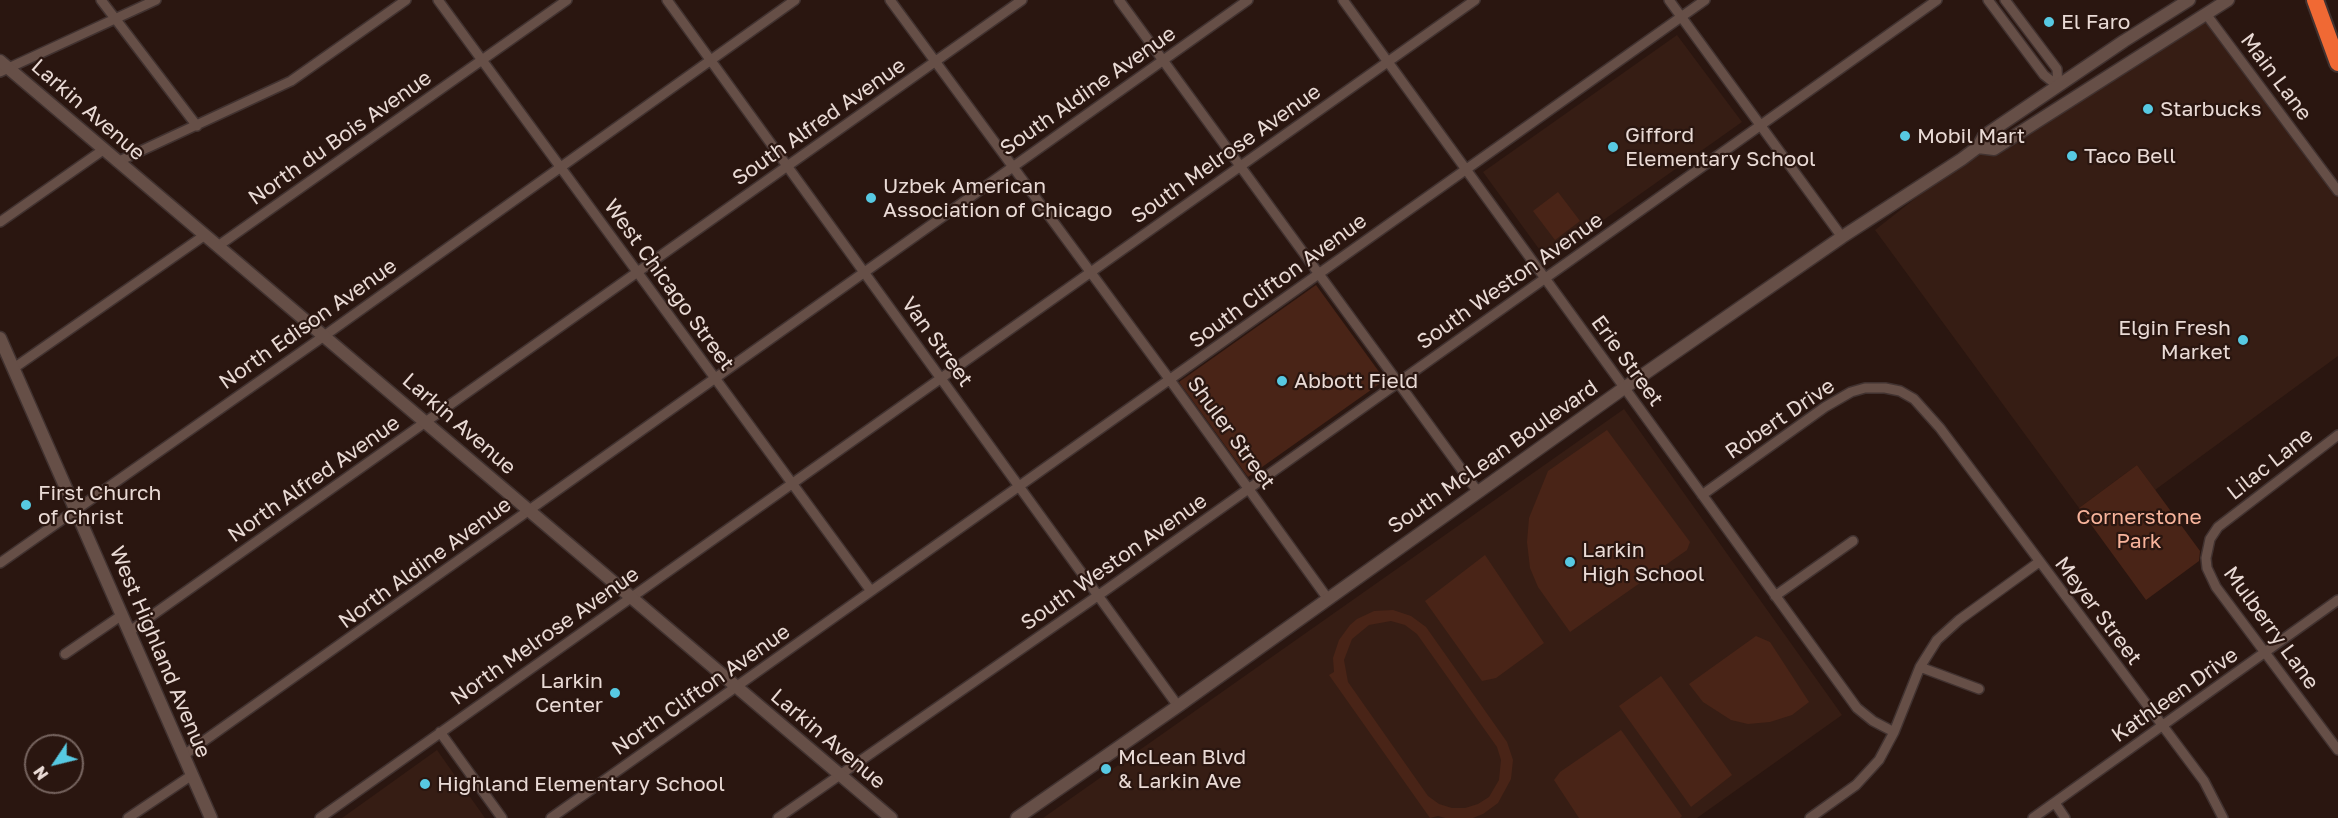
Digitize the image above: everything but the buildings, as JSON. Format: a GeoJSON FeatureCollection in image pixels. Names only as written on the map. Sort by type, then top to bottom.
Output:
{"type":"FeatureCollection","features":[{"type":"Feature","properties":{"kind":"highway"},"geometry":{"type":"LineString","coordinates":[[2315,0],[2338,63]]}},
{"type":"Feature","properties":{"kind":"highway"},"geometry":{"type":"LineString","coordinates":[[2328,0],[2338,54]]}},
{"type":"Feature","properties":{"kind":"main road","name":"South McLean Boulevard"},"geometry":{"type":"LineString","coordinates":[[1017,818],[1624,388],[1842,237],[1978,147],[1984,136],[2188,0]]}},
{"type":"Feature","properties":{"kind":"main road","name":"South McLean Boulevard"},"geometry":{"type":"LineString","coordinates":[[1978,147],[1994,149],[2228,0]]}},
{"type":"Feature","properties":{"kind":"main road","name":"Larkin Avenue"},"geometry":{"type":"LineString","coordinates":[[3,67],[205,235],[891,818]]}},
{"type":"Feature","properties":{"kind":"main road","name":"West Highland Avenue"},"geometry":{"type":"LineString","coordinates":[[0,338],[211,818]]}},
{"type":"Feature","properties":{"kind":"street"},"geometry":{"type":"LineString","coordinates":[[100,0],[197,126]]}},
{"type":"Feature","properties":{"kind":"street"},"geometry":{"type":"LineString","coordinates":[[3,67],[156,0]]}},
{"type":"Feature","properties":{"kind":"street"},"geometry":{"type":"LineString","coordinates":[[117,162],[291,81],[406,0]]}},
{"type":"Feature","properties":{"kind":"street","name":"West Chicago Street"},"geometry":{"type":"LineString","coordinates":[[438,0],[872,591]]}},
{"type":"Feature","properties":{"kind":"street","name":"North du Bois Avenue"},"geometry":{"type":"LineString","coordinates":[[218,246],[567,0]]}},
{"type":"Feature","properties":{"kind":"street","name":"Van Street"},"geometry":{"type":"LineString","coordinates":[[667,0],[1178,706]]}},
{"type":"Feature","properties":{"kind":"street","name":"North Edison Avenue"},"geometry":{"type":"LineString","coordinates":[[0,563],[324,336],[795,0]]}},
{"type":"Feature","properties":{"kind":"street","name":"Shuler Street"},"geometry":{"type":"LineString","coordinates":[[890,0],[1328,599]]}},
{"type":"Feature","properties":{"kind":"street","name":"South Alfred Avenue"},"geometry":{"type":"LineString","coordinates":[[638,273],[1022,0]]}},
{"type":"Feature","properties":{"kind":"street"},"geometry":{"type":"LineString","coordinates":[[1119,0],[1478,492]]}},
{"type":"Feature","properties":{"kind":"street","name":"South Aldine Avenue"},"geometry":{"type":"LineString","coordinates":[[716,380],[863,271],[1248,0]]}},
{"type":"Feature","properties":{"kind":"street","name":"Erie Street"},"geometry":{"type":"LineString","coordinates":[[1343,0],[1857,708],[1873,721],[1894,732]]}},
{"type":"Feature","properties":{"kind":"street","name":"South Melrose Avenue"},"geometry":{"type":"LineString","coordinates":[[792,484],[1475,0]]}},
{"type":"Feature","properties":{"kind":"street"},"geometry":{"type":"LineString","coordinates":[[1669,0],[1842,237]]}},
{"type":"Feature","properties":{"kind":"street","name":"South Clifton Avenue"},"geometry":{"type":"LineString","coordinates":[[872,591],[1705,0]]}},
{"type":"Feature","properties":{"kind":"street","name":"South Weston Avenue"},"geometry":{"type":"LineString","coordinates":[[778,818],[1099,595],[1937,0]]}},
{"type":"Feature","properties":{"kind":"street"},"geometry":{"type":"LineString","coordinates":[[1988,0],[2044,75],[2058,86]]}},
{"type":"Feature","properties":{"kind":"street"},"geometry":{"type":"LineString","coordinates":[[2006,0],[2057,69],[2058,86]]}},
{"type":"Feature","properties":{"kind":"street","name":"Main Lane"},"geometry":{"type":"LineString","coordinates":[[2206,14],[2338,191]]}},
{"type":"Feature","properties":{"kind":"street"},"geometry":{"type":"LineString","coordinates":[[0,222],[104,150]]}},
{"type":"Feature","properties":{"kind":"street"},"geometry":{"type":"LineString","coordinates":[[14,368],[205,235]]}},
{"type":"Feature","properties":{"kind":"street","name":"North Alfred Avenue"},"geometry":{"type":"LineString","coordinates":[[130,632],[638,273]]}},
{"type":"Feature","properties":{"kind":"street","name":"North Aldine Avenue"},"geometry":{"type":"LineString","coordinates":[[184,755],[716,380]]}},
{"type":"Feature","properties":{"kind":"street","name":"Robert Drive"},"geometry":{"type":"LineString","coordinates":[[1702,495],[1825,407],[1851,392],[1865,388],[1900,391],[1921,405],[1940,428]]}},
{"type":"Feature","properties":{"kind":"street","name":"Meyer Street"},"geometry":{"type":"LineString","coordinates":[[1940,428],[2204,782],[2223,818]]}},
{"type":"Feature","properties":{"kind":"street","name":"Lilac Lane"},"geometry":{"type":"LineString","coordinates":[[2206,552],[2210,539],[2218,527],[2338,435]]}},
{"type":"Feature","properties":{"kind":"street","name":"North Melrose Avenue"},"geometry":{"type":"LineString","coordinates":[[320,818],[792,484]]}},
{"type":"Feature","properties":{"kind":"street"},"geometry":{"type":"LineString","coordinates":[[1774,596],[1853,541]]}},
{"type":"Feature","properties":{"kind":"street","name":"Mulberry Lane"},"geometry":{"type":"LineString","coordinates":[[2206,552],[2207,568],[2216,587],[2338,750]]}},
{"type":"Feature","properties":{"kind":"street"},"geometry":{"type":"LineString","coordinates":[[1810,818],[1856,785],[1879,760],[1894,732],[1920,668],[1937,640],[1948,629],[2039,562]]}},
{"type":"Feature","properties":{"kind":"street","name":"North Clifton Avenue"},"geometry":{"type":"LineString","coordinates":[[551,818],[872,591]]}},
{"type":"Feature","properties":{"kind":"street","name":"Kathleen Drive"},"geometry":{"type":"LineString","coordinates":[[2033,818],[2338,600]]}},
{"type":"Feature","properties":{"kind":"street"},"geometry":{"type":"LineString","coordinates":[[65,654],[122,615]]}},
{"type":"Feature","properties":{"kind":"street"},"geometry":{"type":"LineString","coordinates":[[1920,668],[1979,689]]}},
{"type":"Feature","properties":{"kind":"street"},"geometry":{"type":"LineString","coordinates":[[440,732],[502,818]]}},
{"type":"Feature","properties":{"kind":"street"},"geometry":{"type":"LineString","coordinates":[[128,818],[192,775]]}},
{"type":"Feature","properties":{"kind":"street"},"geometry":{"type":"LineString","coordinates":[[2055,803],[2065,818]]}},
{"type":"Feature","properties":{"kind":"shaded area"},"geometry":{"type":"Polygon","coordinates":[[[2205,17],[2338,197],[2338,356],[2155,490],[2137,465],[2079,508],[1875,230],[1978,149],[1996,150],[2205,17]]]}},
{"type":"Feature","properties":{"kind":"shaded area","name":"Gifford Elementary School"},"geometry":{"type":"Polygon","coordinates":[[[1677,35],[1742,122],[1547,260],[1483,172],[1677,35]]]}},
{"type":"Feature","properties":{"kind":"shaded area","name":"Larkin High School"},"geometry":{"type":"Polygon","coordinates":[[[1624,409],[1842,715],[1697,818],[1043,818],[1624,409]]]}},
{"type":"Feature","properties":{"kind":"shaded area","name":"Highland Elementary School"},"geometry":{"type":"Polygon","coordinates":[[[437,750],[485,818],[342,818],[437,750]]]}},
{"type":"Feature","properties":{"kind":"green space"},"geometry":{"type":"Polygon","coordinates":[[[1558,192],[1580,221],[1555,240],[1533,211],[1558,192]]]}},
{"type":"Feature","properties":{"kind":"green space","name":"Abbott Field"},"geometry":{"type":"Polygon","coordinates":[[[1316,285],[1385,380],[1248,477],[1179,382],[1316,285]]]}},
{"type":"Feature","properties":{"kind":"green space"},"geometry":{"type":"Polygon","coordinates":[[[1607,430],[1690,542],[1687,550],[1570,632],[1538,587],[1530,568],[1527,542],[1529,518],[1548,471],[1607,430]]]}},
{"type":"Feature","properties":{"kind":"green space","name":"Cornerstone Park"},"geometry":{"type":"Polygon","coordinates":[[[2137,465],[2200,551],[2199,561],[2146,600],[2079,508],[2137,465]]]}},
{"type":"Feature","properties":{"kind":"green space"},"geometry":{"type":"Polygon","coordinates":[[[1485,555],[1544,643],[1496,678],[1482,681],[1425,601],[1485,555]]]}},
{"type":"Feature","properties":{"kind":"green space"},"geometry":{"type":"Polygon","coordinates":[[[1393,610],[1411,616],[1426,627],[1507,742],[1513,760],[1511,779],[1498,803],[1483,814],[1473,818],[1438,816],[1430,818],[1329,675],[1334,672],[1333,658],[1339,640],[1357,619],[1374,611],[1393,610]],[[1391,621],[1369,625],[1352,639],[1344,660],[1348,682],[1428,796],[1439,804],[1452,808],[1465,808],[1478,804],[1489,797],[1499,780],[1501,760],[1497,747],[1417,634],[1405,625],[1391,621]]]}},
{"type":"Feature","properties":{"kind":"green space"},"geometry":{"type":"Polygon","coordinates":[[[1756,636],[1770,642],[1809,702],[1792,715],[1770,722],[1748,724],[1731,720],[1703,702],[1689,684],[1756,636]]]}},
{"type":"Feature","properties":{"kind":"green space"},"geometry":{"type":"Polygon","coordinates":[[[1661,676],[1732,775],[1691,807],[1619,706],[1661,676]]]}},
{"type":"Feature","properties":{"kind":"green space"},"geometry":{"type":"Polygon","coordinates":[[[1621,730],[1682,816],[1680,818],[1579,818],[1554,780],[1560,772],[1621,730]]]}},
{"type":"Feature","properties":{"kind":"place","name":"El Faro"},"geometry":{"type":"Point","coordinates":[2049,22]}},
{"type":"Feature","properties":{"kind":"place","name":"Starbucks"},"geometry":{"type":"Point","coordinates":[2148,109]}},
{"type":"Feature","properties":{"kind":"place","name":"Mobil Mart"},"geometry":{"type":"Point","coordinates":[1905,136]}},
{"type":"Feature","properties":{"kind":"place","name":"Gifford Elementary School"},"geometry":{"type":"Point","coordinates":[1613,147]}},
{"type":"Feature","properties":{"kind":"place","name":"Taco Bell"},"geometry":{"type":"Point","coordinates":[2072,156]}},
{"type":"Feature","properties":{"kind":"place","name":"Uzbek American Association of Chicago"},"geometry":{"type":"Point","coordinates":[871,198]}},
{"type":"Feature","properties":{"kind":"place","name":"Elgin Fresh Market"},"geometry":{"type":"Point","coordinates":[2243,340]}},
{"type":"Feature","properties":{"kind":"place","name":"Abbott Field"},"geometry":{"type":"Point","coordinates":[1282,381]}},
{"type":"Feature","properties":{"kind":"place","name":"First Church of Christ"},"geometry":{"type":"Point","coordinates":[26,505]}},
{"type":"Feature","properties":{"kind":"place","name":"Larkin High School"},"geometry":{"type":"Point","coordinates":[1570,562]}},
{"type":"Feature","properties":{"kind":"place","name":"Larkin Center"},"geometry":{"type":"Point","coordinates":[615,693]}},
{"type":"Feature","properties":{"kind":"place","name":"McLean Blvd & Larkin Ave"},"geometry":{"type":"Point","coordinates":[1106,769]}},
{"type":"Feature","properties":{"kind":"place","name":"Highland Elementary School"},"geometry":{"type":"Point","coordinates":[425,784]}}]}
